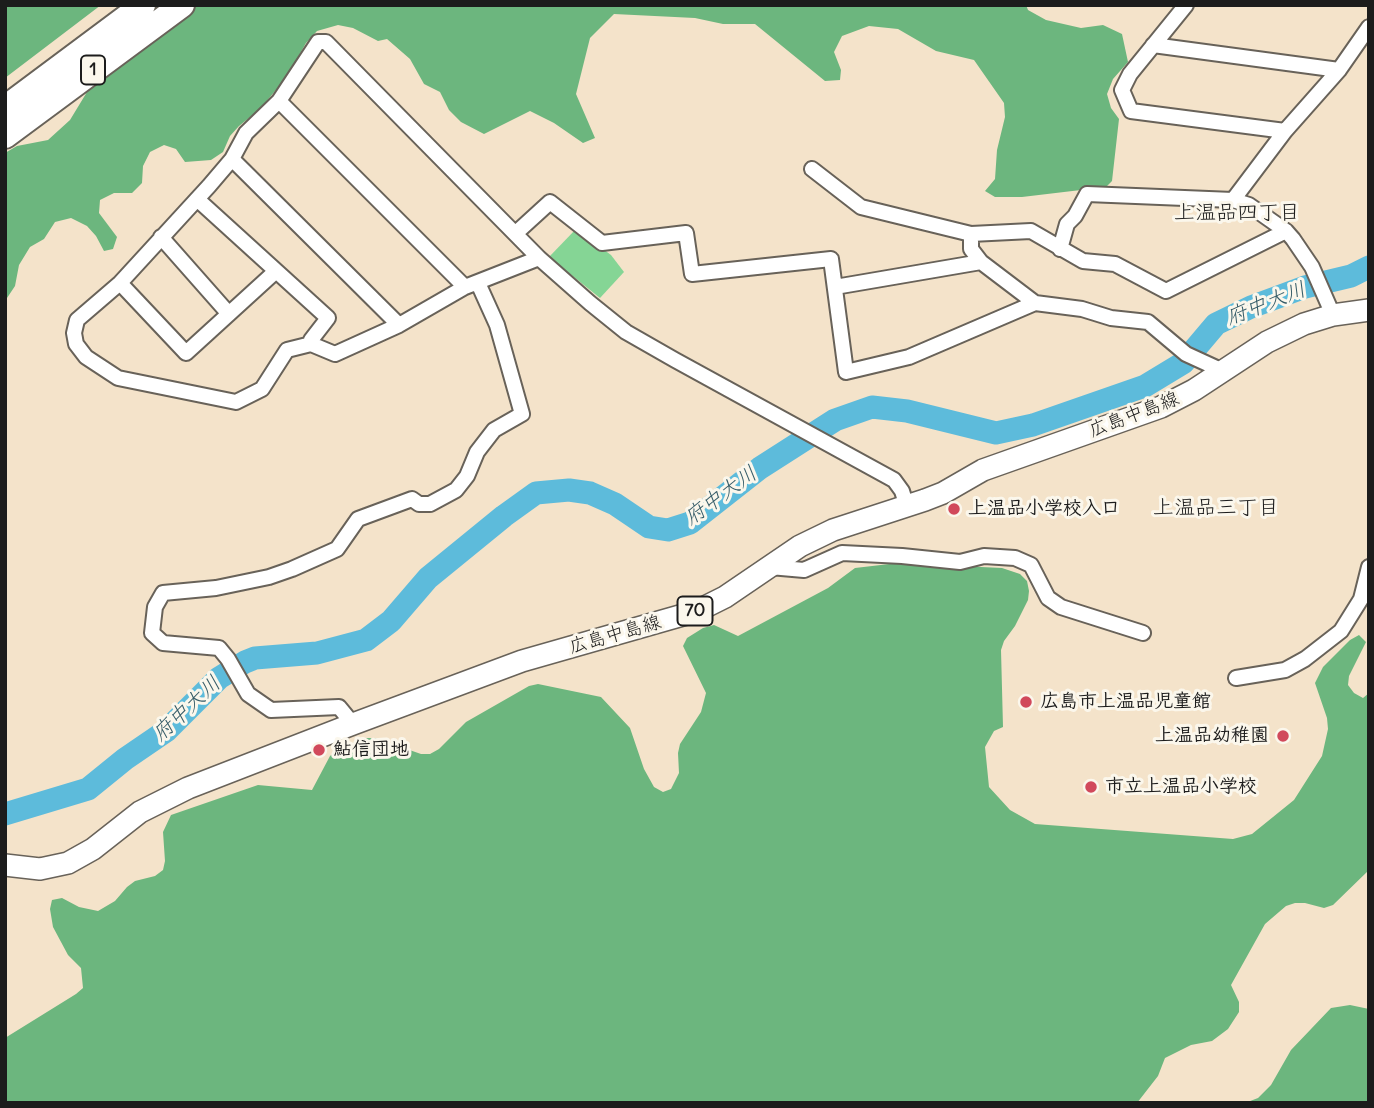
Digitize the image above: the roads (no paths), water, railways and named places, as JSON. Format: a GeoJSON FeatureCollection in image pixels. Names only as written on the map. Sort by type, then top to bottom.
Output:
{"type":"FeatureCollection","features":[{"type":"Feature","properties":{"kind":"highway","name":"1"},"geometry":{"type":"LineString","coordinates":[[5,108],[143,5]]}},
{"type":"Feature","properties":{"kind":"highway","name":"1"},"geometry":{"type":"LineString","coordinates":[[5,136],[182,5]]}},
{"type":"Feature","properties":{"kind":"main road","name":"広島中島線"},"geometry":{"type":"LineString","coordinates":[[5,865],[40,869],[68,863],[81,857],[126,822],[164,799],[522,661],[697,611],[725,597],[800,547],[833,530],[907,507],[943,493],[984,470],[1161,407],[1194,390],[1214,367],[1329,307],[1369,310]]}},
{"type":"Feature","properties":{"kind":"street"},"geometry":{"type":"LineString","coordinates":[[1185,5],[1130,74],[1122,90],[1131,111],[1285,131]]}},
{"type":"Feature","properties":{"kind":"street"},"geometry":{"type":"LineString","coordinates":[[1233,200],[1285,131],[1339,70],[1369,27]]}},
{"type":"Feature","properties":{"kind":"street"},"geometry":{"type":"LineString","coordinates":[[539,258],[471,285],[399,325],[335,354],[311,344],[287,350],[262,388],[236,402],[118,378],[86,357],[76,344],[74,333],[77,320],[120,284],[197,199],[232,159],[246,133],[279,101],[318,42],[326,42],[539,258],[626,332],[894,480],[902,491],[907,507]]}},
{"type":"Feature","properties":{"kind":"street"},"geometry":{"type":"LineString","coordinates":[[1153,46],[1339,70]]}},
{"type":"Feature","properties":{"kind":"street"},"geometry":{"type":"LineString","coordinates":[[279,101],[471,285],[497,325],[522,414],[494,430],[477,452],[467,476],[456,490],[430,505],[419,505],[412,499],[358,519],[337,549],[317,559],[269,577],[216,588],[163,593],[155,607],[152,633],[163,643],[219,648],[228,659],[242,687],[271,709],[339,707],[353,724]]}},
{"type":"Feature","properties":{"kind":"street"},"geometry":{"type":"LineString","coordinates":[[232,159],[399,325]]}},
{"type":"Feature","properties":{"kind":"street"},"geometry":{"type":"LineString","coordinates":[[812,169],[861,207],[971,234],[1031,231],[1083,261],[1115,264],[1166,291],[1286,231]]}},
{"type":"Feature","properties":{"kind":"street"},"geometry":{"type":"LineString","coordinates":[[1060,249],[1067,224],[1075,216],[1087,194],[1233,200],[1249,205],[1286,231],[1312,267],[1329,307]]}},
{"type":"Feature","properties":{"kind":"street"},"geometry":{"type":"LineString","coordinates":[[197,199],[328,318],[311,340],[311,344]]}},
{"type":"Feature","properties":{"kind":"street"},"geometry":{"type":"LineString","coordinates":[[516,233],[550,202],[602,243],[686,233],[692,274],[831,259],[846,372],[909,357],[1035,303]]}},
{"type":"Feature","properties":{"kind":"street"},"geometry":{"type":"LineString","coordinates":[[971,234],[971,249],[981,262],[1035,303],[1082,309],[1111,318],[1149,321],[1186,354],[1214,367]]}},
{"type":"Feature","properties":{"kind":"street"},"geometry":{"type":"LineString","coordinates":[[161,237],[229,314]]}},
{"type":"Feature","properties":{"kind":"street"},"geometry":{"type":"LineString","coordinates":[[835,287],[981,262]]}},
{"type":"Feature","properties":{"kind":"street"},"geometry":{"type":"LineString","coordinates":[[120,284],[186,353],[276,271]]}},
{"type":"Feature","properties":{"kind":"street"},"geometry":{"type":"LineString","coordinates":[[770,567],[804,570],[842,553],[960,562],[985,556],[1015,558],[1031,565],[1048,598],[1061,607],[1143,633]]}},
{"type":"Feature","properties":{"kind":"street"},"geometry":{"type":"LineString","coordinates":[[1236,678],[1285,670],[1306,659],[1341,631],[1361,599],[1369,567]]}},
{"type":"Feature","properties":{"kind":"waterway","name":"府中大川"},"geometry":{"type":"LineString","coordinates":[[5,814],[88,789],[166,731],[219,678],[245,662],[255,658],[317,653],[366,640],[391,621],[428,578],[536,493],[569,490],[590,493],[615,504],[649,527],[668,530],[690,523],[760,468],[835,420],[872,407],[907,411],[996,433],[1033,425],[1145,386],[1183,363],[1216,324],[1251,307],[1305,287],[1351,276],[1369,267]]}},
{"type":"Feature","properties":{"kind":"place","name":"上温品小学校入口"},"geometry":{"type":"Point","coordinates":[954,509]}},
{"type":"Feature","properties":{"kind":"place","name":"広島市上温品児童館"},"geometry":{"type":"Point","coordinates":[1026,702]}},
{"type":"Feature","properties":{"kind":"place","name":"上温品幼稚園"},"geometry":{"type":"Point","coordinates":[1283,736]}},
{"type":"Feature","properties":{"kind":"place","name":"鮎信団地"},"geometry":{"type":"Point","coordinates":[319,750]}},
{"type":"Feature","properties":{"kind":"place","name":"市立上温品小学校"},"geometry":{"type":"Point","coordinates":[1091,787]}},
{"type":"Feature","properties":{"kind":"district","name":"上温品四丁目"},"geometry":{"type":"Point","coordinates":[1237,213]}},
{"type":"Feature","properties":{"kind":"district","name":"上温品三丁目"},"geometry":{"type":"Point","coordinates":[1216,508]}}]}
